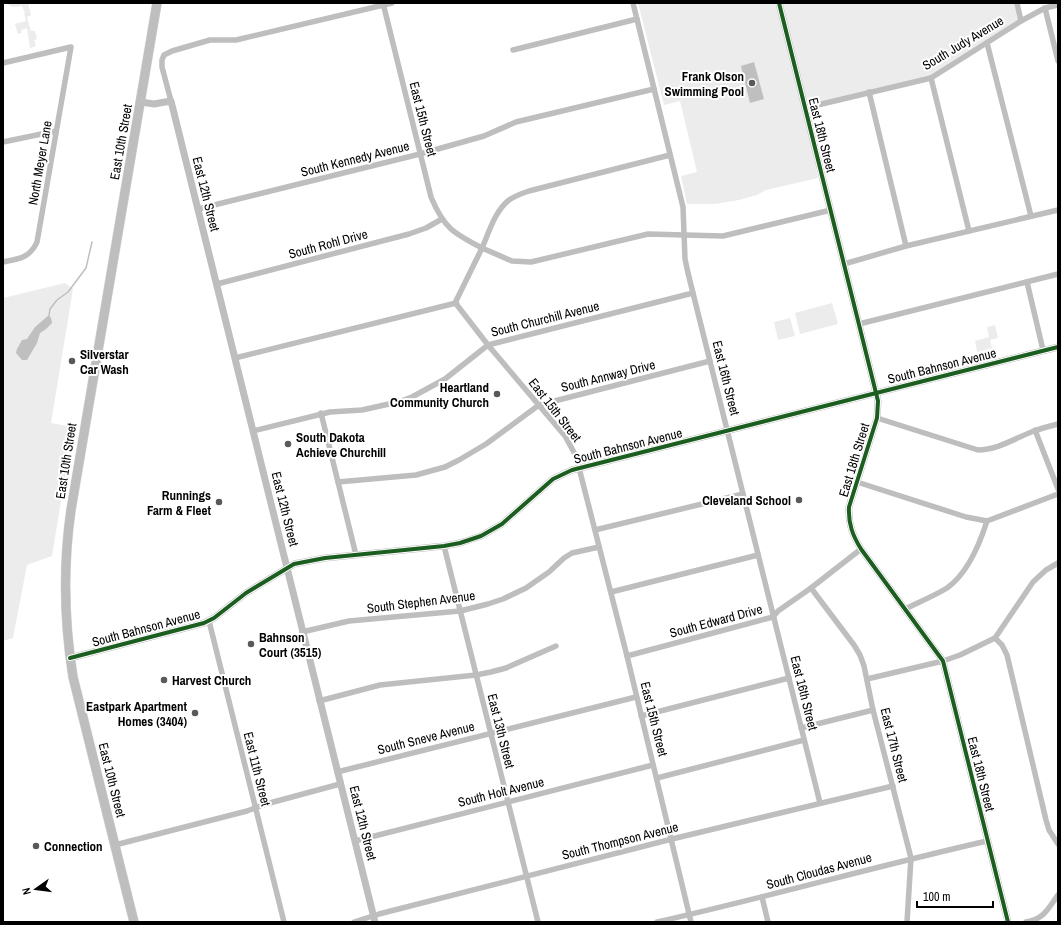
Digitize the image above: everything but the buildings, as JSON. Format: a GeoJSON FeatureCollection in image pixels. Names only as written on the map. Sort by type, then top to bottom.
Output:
{"type":"FeatureCollection","features":[{"type":"Feature","properties":{"kind":"main road","name":"East 10th Street"},"geometry":{"type":"LineString","coordinates":[[134,922],[76,690],[70,658],[66,599],[68,532],[156,5]]}},
{"type":"Feature","properties":{"kind":"street"},"geometry":{"type":"LineString","coordinates":[[383,4],[392,3]]}},
{"type":"Feature","properties":{"kind":"street","name":"East 16th Street"},"geometry":{"type":"LineString","coordinates":[[633,3],[683,207],[685,259],[820,804]]}},
{"type":"Feature","properties":{"kind":"street","name":"East 18th Street"},"geometry":{"type":"LineString","coordinates":[[779,3],[879,405],[877,418],[849,508],[852,530],[861,550],[943,661],[1008,922]]}},
{"type":"Feature","properties":{"kind":"street"},"geometry":{"type":"LineString","coordinates":[[1017,3],[1021,21]]}},
{"type":"Feature","properties":{"kind":"street","name":"East 12th Street"},"geometry":{"type":"LineString","coordinates":[[374,919],[162,67],[162,60],[164,55],[172,51],[210,40],[236,40],[383,4]]}},
{"type":"Feature","properties":{"kind":"street","name":"East 15th Street"},"geometry":{"type":"LineString","coordinates":[[383,4],[431,197],[442,219],[458,236],[505,259],[531,262],[648,234],[723,236],[831,210]]}},
{"type":"Feature","properties":{"kind":"street","name":"South Judy Avenue"},"geometry":{"type":"LineString","coordinates":[[805,108],[931,78],[1021,21],[1044,8],[1058,5]]}},
{"type":"Feature","properties":{"kind":"street"},"geometry":{"type":"LineString","coordinates":[[1044,8],[1058,61]]}},
{"type":"Feature","properties":{"kind":"street"},"geometry":{"type":"LineString","coordinates":[[513,50],[637,19]]}},
{"type":"Feature","properties":{"kind":"street"},"geometry":{"type":"LineString","coordinates":[[987,43],[1031,216]]}},
{"type":"Feature","properties":{"kind":"street","name":"North Meyer Lane"},"geometry":{"type":"LineString","coordinates":[[3,63],[71,47],[37,242],[32,252],[17,259],[3,262]]}},
{"type":"Feature","properties":{"kind":"street"},"geometry":{"type":"LineString","coordinates":[[931,78],[969,231]]}},
{"type":"Feature","properties":{"kind":"street","name":"South Kennedy Avenue"},"geometry":{"type":"LineString","coordinates":[[198,209],[420,154],[484,136],[516,122],[654,90]]}},
{"type":"Feature","properties":{"kind":"street"},"geometry":{"type":"LineString","coordinates":[[869,92],[906,246]]}},
{"type":"Feature","properties":{"kind":"street"},"geometry":{"type":"LineString","coordinates":[[141,102],[154,104],[171,101]]}},
{"type":"Feature","properties":{"kind":"street"},"geometry":{"type":"LineString","coordinates":[[3,142],[56,130]]}},
{"type":"Feature","properties":{"kind":"street"},"geometry":{"type":"LineString","coordinates":[[235,358],[456,303],[498,212],[509,200],[530,191],[670,155]]}},
{"type":"Feature","properties":{"kind":"street"},"geometry":{"type":"LineString","coordinates":[[844,264],[906,246],[1058,210]]}},
{"type":"Feature","properties":{"kind":"street","name":"South Rohl Drive"},"geometry":{"type":"LineString","coordinates":[[217,284],[409,234],[426,228],[442,219]]}},
{"type":"Feature","properties":{"kind":"street"},"geometry":{"type":"LineString","coordinates":[[859,324],[1058,274]]}},
{"type":"Feature","properties":{"kind":"street"},"geometry":{"type":"LineString","coordinates":[[1027,282],[1044,350]]}},
{"type":"Feature","properties":{"kind":"street","name":"South Churchill Avenue"},"geometry":{"type":"LineString","coordinates":[[253,431],[321,414],[377,407],[412,397],[445,379],[488,345],[693,293]]}},
{"type":"Feature","properties":{"kind":"street","name":"East 15th Street"},"geometry":{"type":"LineString","coordinates":[[456,303],[488,345],[565,436],[576,456],[627,656],[691,922]]}},
{"type":"Feature","properties":{"kind":"street","name":"South Bahnson Avenue"},"geometry":{"type":"LineString","coordinates":[[70,658],[193,627],[209,621],[238,598],[287,568],[302,562],[315,559],[444,546],[467,541],[502,524],[553,479],[564,473],[579,468],[1058,347]]}},
{"type":"Feature","properties":{"kind":"street","name":"South Annway Drive"},"geometry":{"type":"LineString","coordinates":[[338,482],[416,475],[445,467],[486,444],[539,405],[710,361]]}},
{"type":"Feature","properties":{"kind":"street"},"geometry":{"type":"LineString","coordinates":[[321,414],[356,555]]}},
{"type":"Feature","properties":{"kind":"street"},"geometry":{"type":"LineString","coordinates":[[877,418],[978,450],[988,450],[999,447],[1035,430],[1058,424]]}},
{"type":"Feature","properties":{"kind":"street"},"geometry":{"type":"LineString","coordinates":[[1035,430],[1058,489]]}},
{"type":"Feature","properties":{"kind":"street"},"geometry":{"type":"LineString","coordinates":[[857,482],[966,517],[987,521],[1058,494]]}},
{"type":"Feature","properties":{"kind":"street"},"geometry":{"type":"LineString","coordinates":[[595,530],[743,494]]}},
{"type":"Feature","properties":{"kind":"street"},"geometry":{"type":"LineString","coordinates":[[905,609],[939,592],[954,582],[962,573],[981,540],[987,521]]}},
{"type":"Feature","properties":{"kind":"street","name":"East 13th Street"},"geometry":{"type":"LineString","coordinates":[[444,546],[538,922]]}},
{"type":"Feature","properties":{"kind":"street","name":"South Stephen Avenue"},"geometry":{"type":"LineString","coordinates":[[302,632],[349,621],[460,611],[503,599],[526,588],[572,553],[599,546]]}},
{"type":"Feature","properties":{"kind":"street","name":"South Edward Drive"},"geometry":{"type":"LineString","coordinates":[[627,656],[773,617],[778,611],[861,550]]}},
{"type":"Feature","properties":{"kind":"street"},"geometry":{"type":"LineString","coordinates":[[611,592],[758,555]]}},
{"type":"Feature","properties":{"kind":"street"},"geometry":{"type":"LineString","coordinates":[[867,679],[943,661],[960,655],[995,638],[1033,582],[1046,570],[1058,563]]}},
{"type":"Feature","properties":{"kind":"street","name":"East 17th Street"},"geometry":{"type":"LineString","coordinates":[[811,588],[860,655],[864,666],[873,710],[911,858],[907,922]]}},
{"type":"Feature","properties":{"kind":"street","name":"East 11th Street"},"geometry":{"type":"LineString","coordinates":[[209,621],[284,922]]}},
{"type":"Feature","properties":{"kind":"street"},"geometry":{"type":"LineString","coordinates":[[995,638],[1002,644],[1007,655],[1046,820],[1049,830],[1058,844]]}},
{"type":"Feature","properties":{"kind":"street"},"geometry":{"type":"LineString","coordinates":[[319,701],[380,685],[476,675],[506,668],[556,646]]}},
{"type":"Feature","properties":{"kind":"street"},"geometry":{"type":"LineString","coordinates":[[641,716],[789,678]]}},
{"type":"Feature","properties":{"kind":"street","name":"South Sneve Avenue"},"geometry":{"type":"LineString","coordinates":[[338,772],[636,696]]}},
{"type":"Feature","properties":{"kind":"street"},"geometry":{"type":"LineString","coordinates":[[801,728],[873,710]]}},
{"type":"Feature","properties":{"kind":"street"},"geometry":{"type":"LineString","coordinates":[[656,778],[804,740]]}},
{"type":"Feature","properties":{"kind":"street","name":"South Holt Avenue"},"geometry":{"type":"LineString","coordinates":[[355,841],[653,764]]}},
{"type":"Feature","properties":{"kind":"street"},"geometry":{"type":"LineString","coordinates":[[115,845],[247,811],[266,804],[340,784]]}},
{"type":"Feature","properties":{"kind":"street","name":"South Thompson Avenue"},"geometry":{"type":"LineString","coordinates":[[354,922],[374,919],[526,877],[893,786]]}},
{"type":"Feature","properties":{"kind":"street","name":"South Cloudas Avenue"},"geometry":{"type":"LineString","coordinates":[[657,922],[762,897],[911,858],[987,841]]}},
{"type":"Feature","properties":{"kind":"street"},"geometry":{"type":"LineString","coordinates":[[1026,922],[1042,917],[1058,895]]}},
{"type":"Feature","properties":{"kind":"street"},"geometry":{"type":"LineString","coordinates":[[762,897],[768,922]]}},
{"type":"Feature","properties":{"kind":"shaded area"},"geometry":{"type":"Polygon","coordinates":[[[8,3],[28,3],[31,15],[27,17],[31,31],[35,31],[37,39],[34,40],[36,46],[30,48],[27,28],[21,30],[22,33],[18,34],[15,24],[26,21],[22,6],[12,7],[8,5],[8,3]]]}},
{"type":"Feature","properties":{"kind":"shaded area"},"geometry":{"type":"Polygon","coordinates":[[[638,3],[1017,3],[1021,21],[931,78],[805,108],[818,178],[766,190],[757,195],[739,200],[715,204],[687,204],[681,176],[697,172],[680,101],[664,105],[638,3]]]}},
{"type":"Feature","properties":{"kind":"shaded area","name":"Frank Olson Swimming Pool"},"geometry":{"type":"Polygon","coordinates":[[[754,62],[764,99],[750,103],[741,66],[754,62]]]}},
{"type":"Feature","properties":{"kind":"shaded area"},"geometry":{"type":"Polygon","coordinates":[[[65,283],[73,289],[51,423],[73,427],[52,556],[27,565],[13,638],[3,641],[3,298],[65,283]]]}},
{"type":"Feature","properties":{"kind":"shaded area"},"geometry":{"type":"Polygon","coordinates":[[[832,303],[838,324],[800,334],[795,313],[832,303]]]}},
{"type":"Feature","properties":{"kind":"shaded area"},"geometry":{"type":"Polygon","coordinates":[[[49,315],[52,323],[40,333],[37,343],[27,360],[22,360],[16,353],[22,340],[27,339],[35,327],[49,315]]]}},
{"type":"Feature","properties":{"kind":"shaded area"},"geometry":{"type":"Polygon","coordinates":[[[790,318],[795,336],[778,340],[774,322],[790,318]]]}},
{"type":"Feature","properties":{"kind":"shaded area"},"geometry":{"type":"Polygon","coordinates":[[[995,325],[998,338],[990,340],[992,348],[977,352],[975,341],[989,337],[987,327],[995,325]]]}},
{"type":"Feature","properties":{"kind":"waterway"},"geometry":{"type":"LineString","coordinates":[[49,315],[50,309],[57,300],[68,292],[86,268],[92,242]]}},
{"type":"Feature","properties":{"kind":"cycle path"},"geometry":{"type":"LineString","coordinates":[[779,3],[878,401],[877,418],[849,507],[850,524],[853,534],[861,549],[943,661],[1008,922]]}},
{"type":"Feature","properties":{"kind":"cycle path"},"geometry":{"type":"LineString","coordinates":[[70,658],[204,623],[214,618],[246,593],[294,564],[325,558],[444,546],[460,543],[481,536],[502,524],[553,479],[572,470],[1058,347]]}},
{"type":"Feature","properties":{"kind":"place","name":"Frank Olson Swimming Pool"},"geometry":{"type":"Point","coordinates":[752,83]}},
{"type":"Feature","properties":{"kind":"place","name":"Silverstar Car Wash"},"geometry":{"type":"Point","coordinates":[72,361]}},
{"type":"Feature","properties":{"kind":"place","name":"Heartland Community Church"},"geometry":{"type":"Point","coordinates":[497,394]}},
{"type":"Feature","properties":{"kind":"place","name":"South Dakota Achieve Churchill"},"geometry":{"type":"Point","coordinates":[288,444]}},
{"type":"Feature","properties":{"kind":"place","name":"Cleveland School"},"geometry":{"type":"Point","coordinates":[799,500]}},
{"type":"Feature","properties":{"kind":"place","name":"Runnings Farm & Fleet"},"geometry":{"type":"Point","coordinates":[219,502]}},
{"type":"Feature","properties":{"kind":"place","name":"Bahnson Court (3515)"},"geometry":{"type":"Point","coordinates":[251,644]}},
{"type":"Feature","properties":{"kind":"place","name":"Harvest Church"},"geometry":{"type":"Point","coordinates":[164,680]}},
{"type":"Feature","properties":{"kind":"place","name":"Eastpark Apartment Homes (3404)"},"geometry":{"type":"Point","coordinates":[195,713]}},
{"type":"Feature","properties":{"kind":"place","name":"Connection"},"geometry":{"type":"Point","coordinates":[36,846]}}]}
